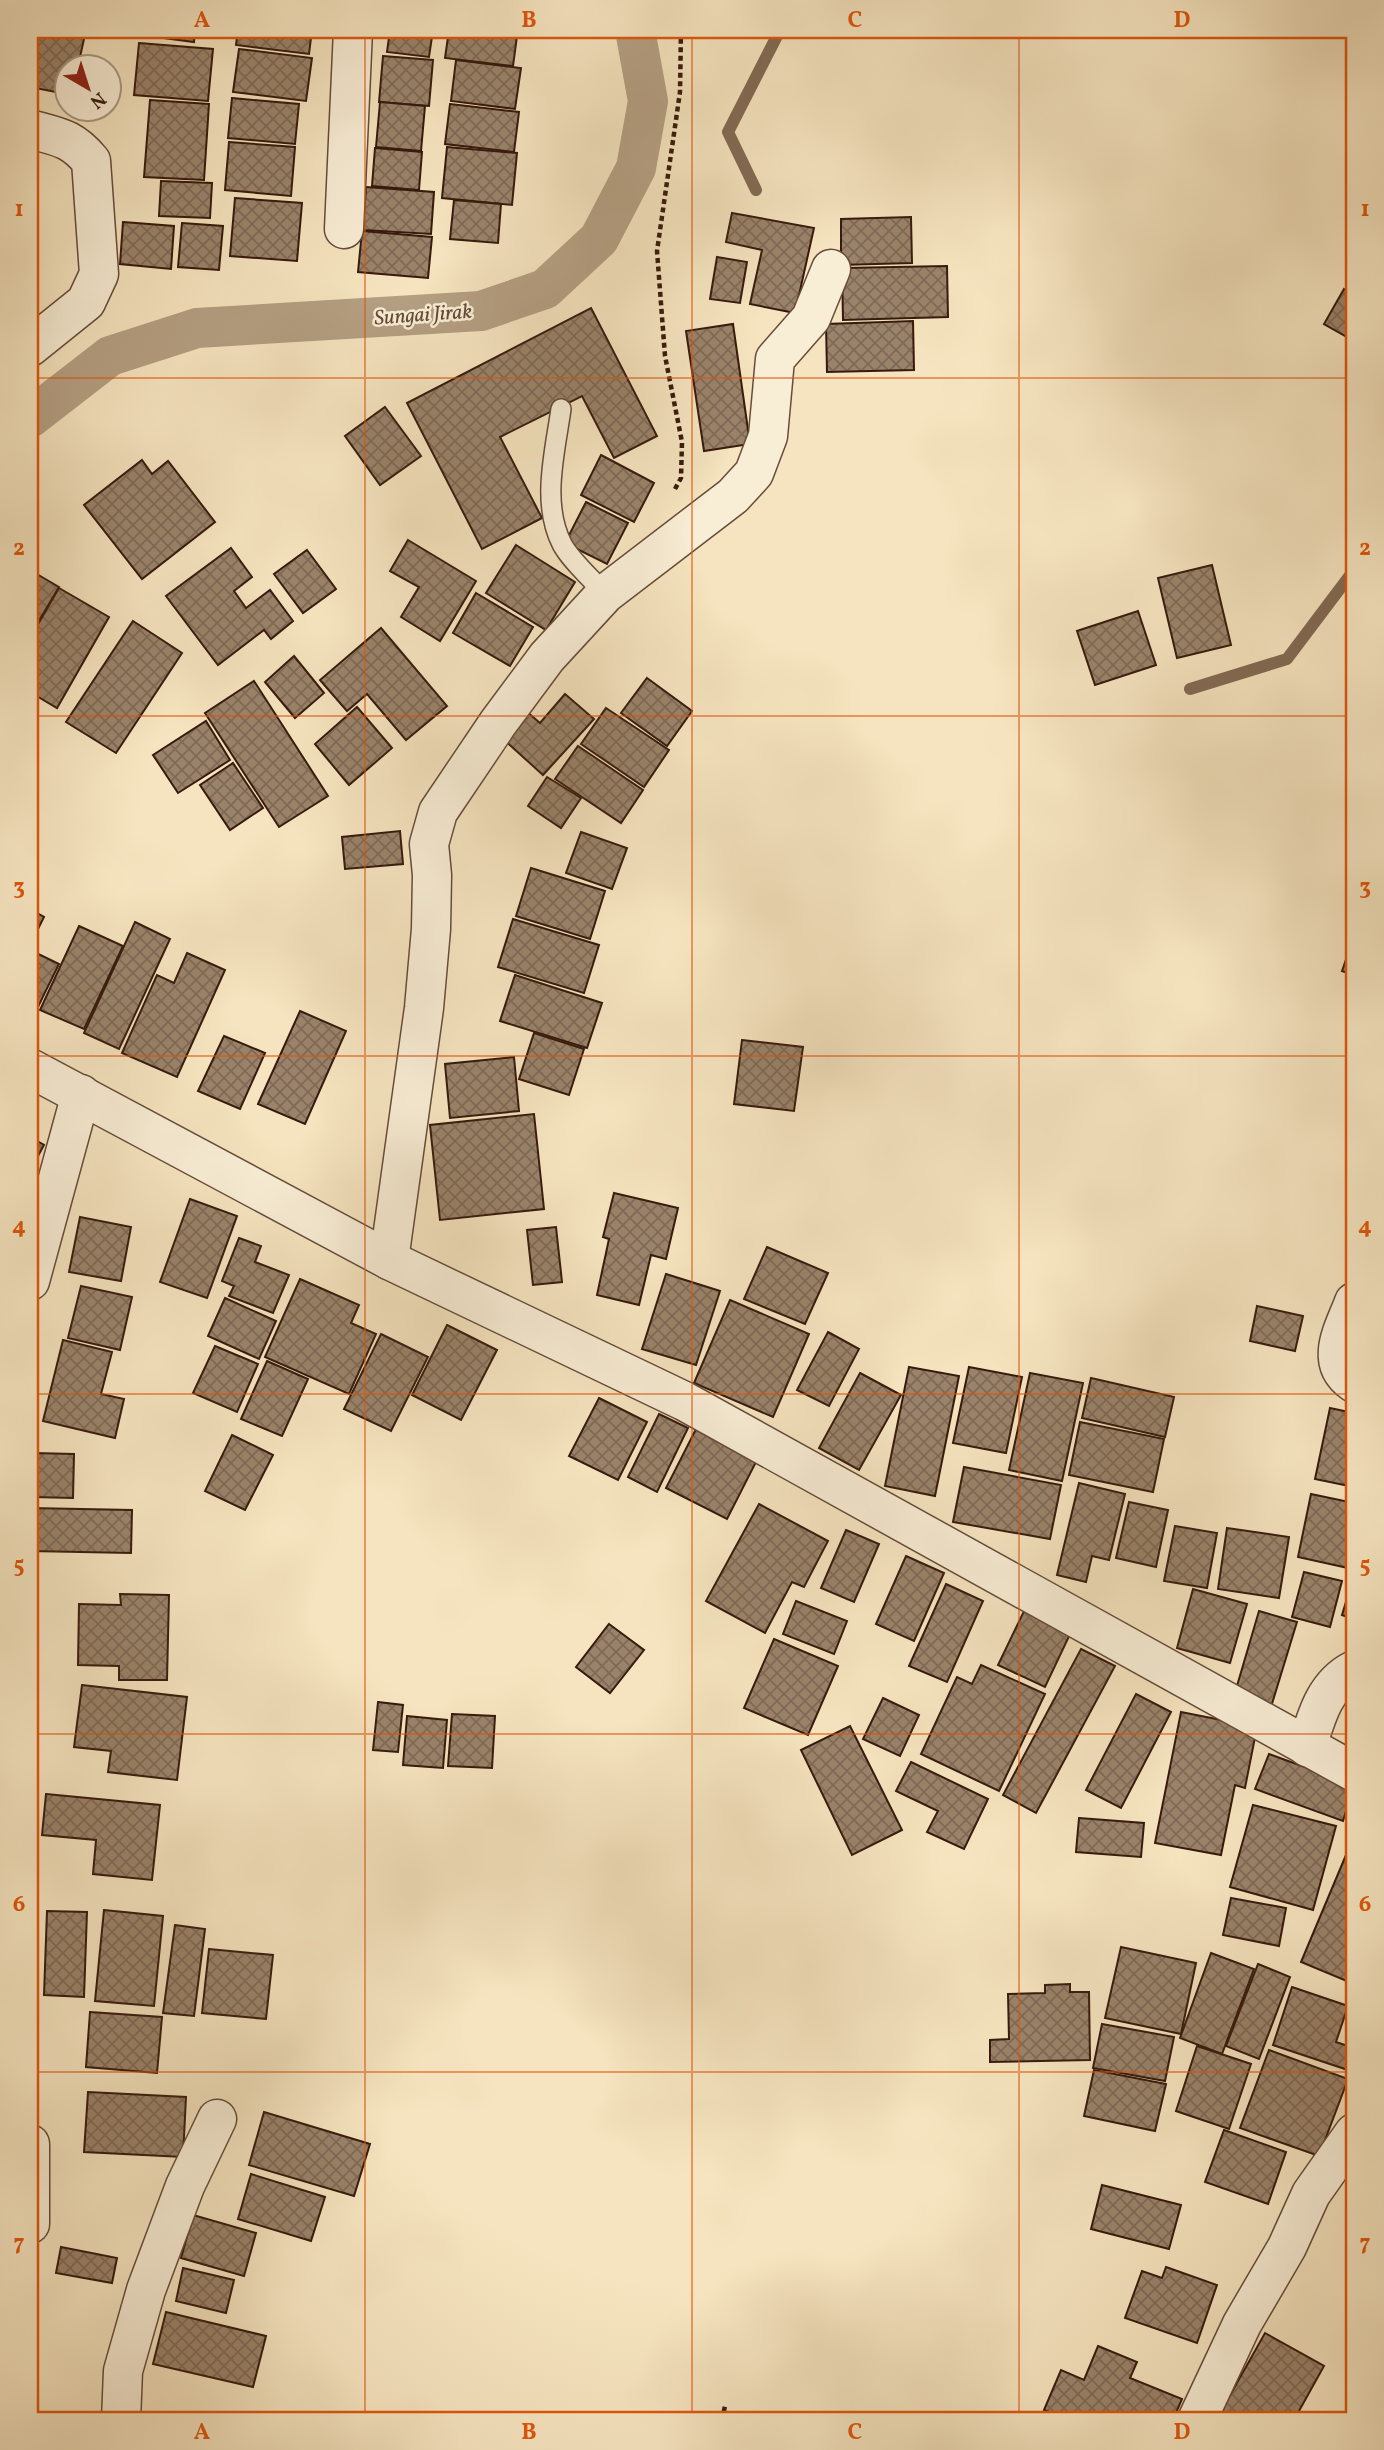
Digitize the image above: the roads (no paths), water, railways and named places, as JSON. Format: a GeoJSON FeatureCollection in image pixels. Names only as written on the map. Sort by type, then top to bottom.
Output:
{"type":"FeatureCollection","features":[{"type":"Feature","properties":{"kind":"street"},"geometry":{"type":"LineString","coordinates":[[344,229],[353,30]]}},
{"type":"Feature","properties":{"kind":"street"},"geometry":{"type":"LineString","coordinates":[[30,129],[68,139],[80,147],[91,161],[99,274],[86,302],[30,347]]}},
{"type":"Feature","properties":{"kind":"street"},"geometry":{"type":"LineString","coordinates":[[389,1260],[424,1008],[431,929],[432,875],[429,844],[438,812],[498,723],[547,657],[605,594],[733,496],[754,473],[768,436],[775,359],[811,318],[831,269]]}},
{"type":"Feature","properties":{"kind":"street"},"geometry":{"type":"LineString","coordinates":[[30,1068],[389,1260],[684,1401],[1354,1772]]}},
{"type":"Feature","properties":{"kind":"street"},"geometry":{"type":"LineString","coordinates":[[30,1281],[81,1094]]}},
{"type":"Feature","properties":{"kind":"street"},"geometry":{"type":"LineString","coordinates":[[1354,1302],[1337,1350],[1340,1368],[1354,1383]]}},
{"type":"Feature","properties":{"kind":"street"},"geometry":{"type":"LineString","coordinates":[[1307,1747],[1320,1705],[1332,1689],[1354,1670]]}},
{"type":"Feature","properties":{"kind":"street"},"geometry":{"type":"LineString","coordinates":[[121,2420],[123,2371],[146,2290],[185,2186],[217,2119]]}},
{"type":"Feature","properties":{"kind":"street"},"geometry":{"type":"LineString","coordinates":[[1197,2420],[1242,2324],[1287,2247],[1311,2194],[1354,2133]]}},
{"type":"Feature","properties":{"kind":"street"},"geometry":{"type":"LineString","coordinates":[[30,2144],[30,2224]]}},
{"type":"Feature","properties":{"kind":"lane"},"geometry":{"type":"LineString","coordinates":[[561,409],[550,490],[554,519],[562,546],[605,594]]}},
{"type":"Feature","properties":{"kind":"waterway","name":"Sungai Jirak"},"geometry":{"type":"LineString","coordinates":[[30,418],[110,356],[197,328],[481,311],[545,289],[599,239],[636,168],[648,101],[635,30]]}},
{"type":"Feature","properties":{"kind":"waterway"},"geometry":{"type":"LineString","coordinates":[[756,190],[728,132],[780,30]]}},
{"type":"Feature","properties":{"kind":"waterway"},"geometry":{"type":"LineString","coordinates":[[1190,689],[1287,659],[1354,570]]}}]}
